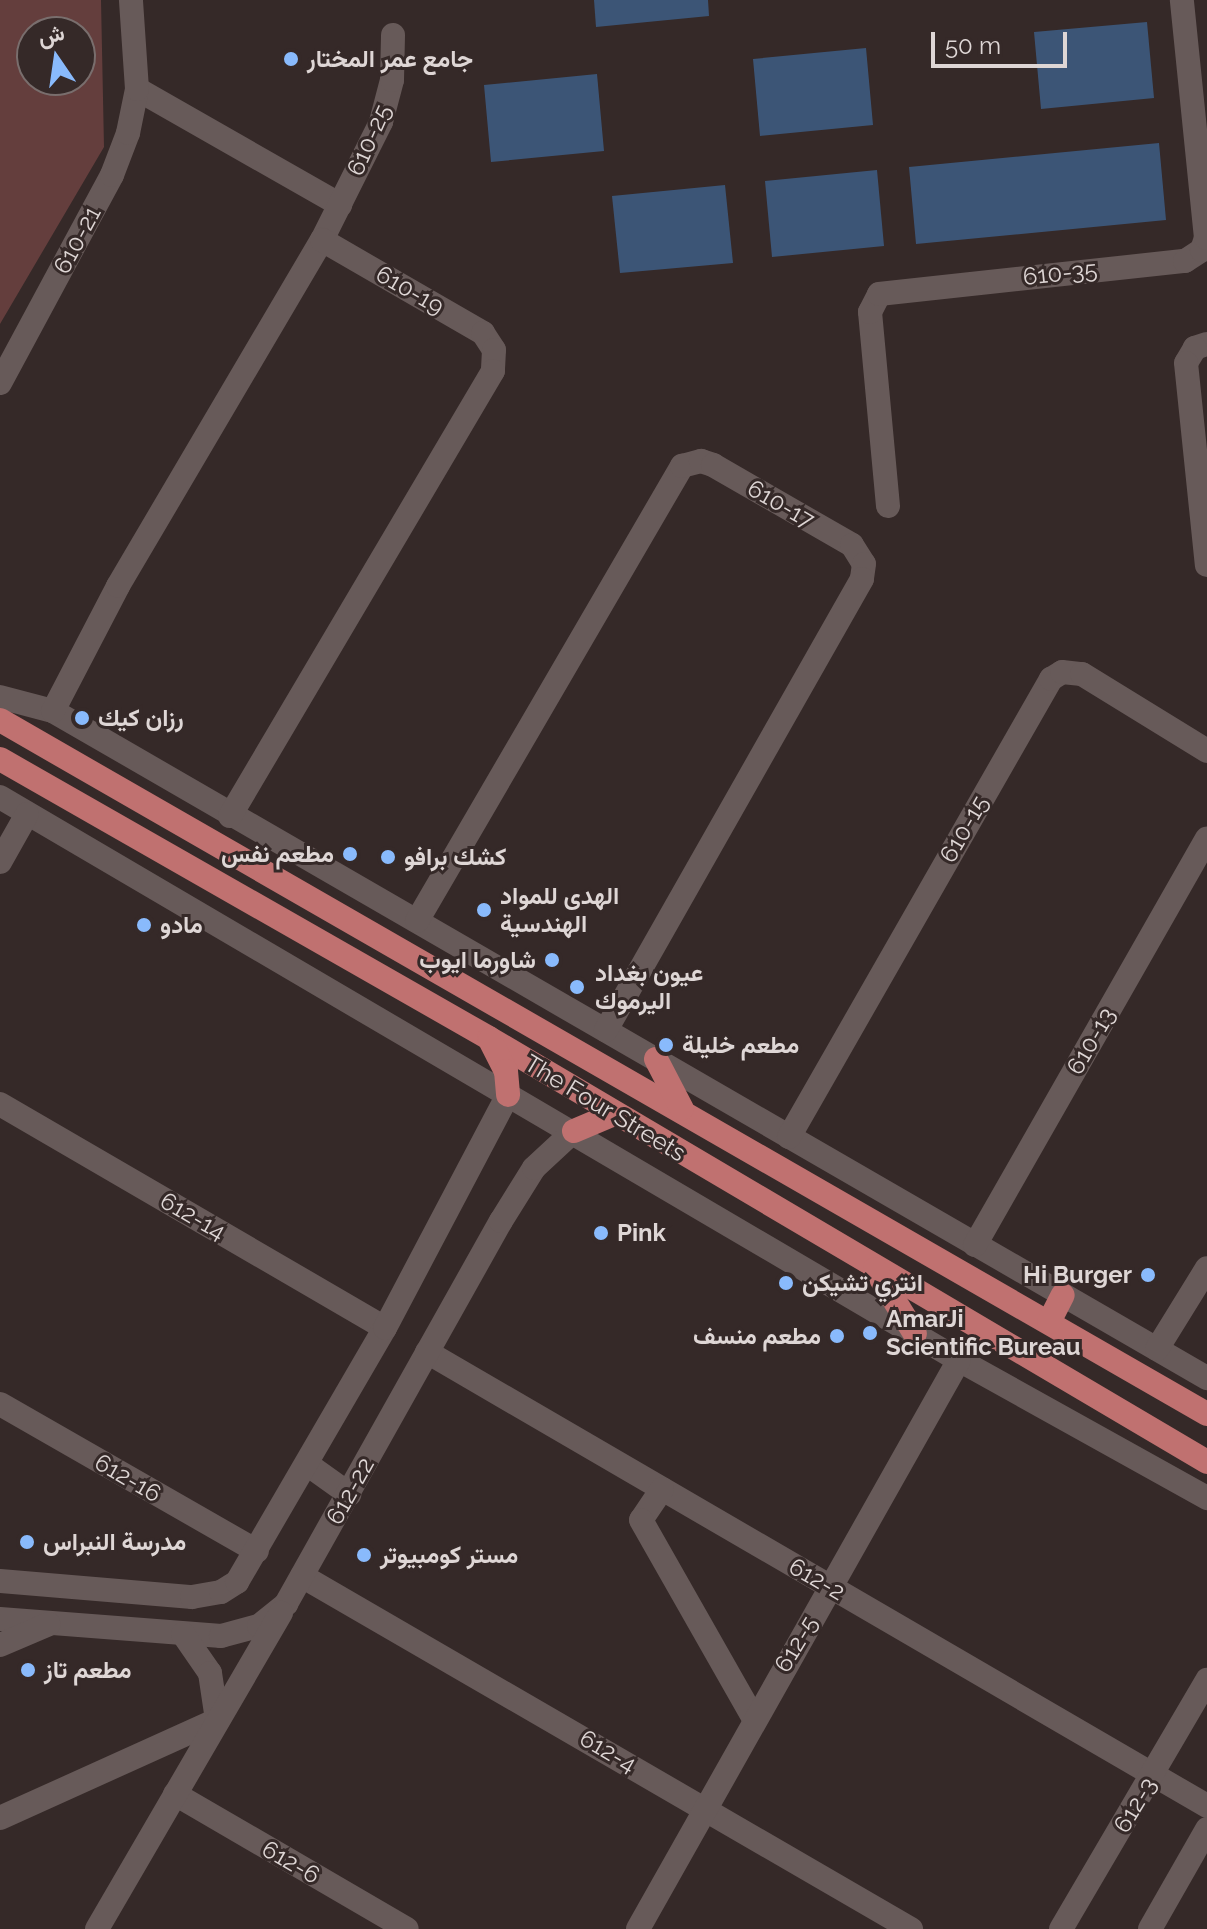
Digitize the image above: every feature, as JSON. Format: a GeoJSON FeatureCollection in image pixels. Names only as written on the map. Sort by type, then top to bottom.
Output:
{"type":"FeatureCollection","features":[{"type":"Feature","properties":{"kind":"main road","name":"The Four Streets"},"geometry":{"type":"LineString","coordinates":[[0,720],[682,1109],[1207,1414]]}},
{"type":"Feature","properties":{"kind":"main road","name":"The Four Streets"},"geometry":{"type":"LineString","coordinates":[[0,759],[489,1038],[1207,1462]]}},
{"type":"Feature","properties":{"kind":"main road"},"geometry":{"type":"LineString","coordinates":[[489,1038],[506,1071],[508,1095]]}},
{"type":"Feature","properties":{"kind":"main road"},"geometry":{"type":"LineString","coordinates":[[656,1059],[682,1109]]}},
{"type":"Feature","properties":{"kind":"main road"},"geometry":{"type":"LineString","coordinates":[[574,1131],[614,1114]]}},
{"type":"Feature","properties":{"kind":"main road"},"geometry":{"type":"LineString","coordinates":[[738,1185],[758,1178],[763,1156]]}},
{"type":"Feature","properties":{"kind":"main road"},"geometry":{"type":"LineString","coordinates":[[785,1213],[789,1193],[805,1182]]}},
{"type":"Feature","properties":{"kind":"main road"},"geometry":{"type":"LineString","coordinates":[[874,1267],[915,1334]]}},
{"type":"Feature","properties":{"kind":"main road"},"geometry":{"type":"LineString","coordinates":[[1049,1322],[1063,1295]]}},
{"type":"Feature","properties":{"kind":"street"},"geometry":{"type":"LineString","coordinates":[[131,0],[137,89],[340,205]]}},
{"type":"Feature","properties":{"kind":"street","name":"610-35"},"geometry":{"type":"LineString","coordinates":[[888,506],[870,312],[879,294],[1185,261],[1202,250],[1206,238],[1182,0]]}},
{"type":"Feature","properties":{"kind":"street","name":"610-25"},"geometry":{"type":"LineString","coordinates":[[322,240],[388,101],[393,35]]}},
{"type":"Feature","properties":{"kind":"street","name":"610-21"},"geometry":{"type":"LineString","coordinates":[[0,383],[112,175],[137,89]]}},
{"type":"Feature","properties":{"kind":"street"},"geometry":{"type":"LineString","coordinates":[[53,711],[118,586],[322,240]]}},
{"type":"Feature","properties":{"kind":"street","name":"610-19"},"geometry":{"type":"LineString","coordinates":[[230,816],[495,360],[483,333],[322,240]]}},
{"type":"Feature","properties":{"kind":"street"},"geometry":{"type":"LineString","coordinates":[[1203,345],[1186,363],[1207,565]]}},
{"type":"Feature","properties":{"kind":"street","name":"610-17"},"geometry":{"type":"LineString","coordinates":[[417,921],[682,466],[694,461],[713,465],[852,545],[864,564],[862,579],[606,1030]]}},
{"type":"Feature","properties":{"kind":"street","name":"610-15"},"geometry":{"type":"LineString","coordinates":[[789,1137],[1051,679],[1069,671],[1082,674],[1207,751]]}},
{"type":"Feature","properties":{"kind":"street"},"geometry":{"type":"LineString","coordinates":[[0,697],[53,711],[1207,1378]]}},
{"type":"Feature","properties":{"kind":"street"},"geometry":{"type":"LineString","coordinates":[[0,797],[574,1131],[959,1360],[1207,1498]]}},
{"type":"Feature","properties":{"kind":"street"},"geometry":{"type":"LineString","coordinates":[[0,862],[27,814]]}},
{"type":"Feature","properties":{"kind":"street","name":"610-13"},"geometry":{"type":"LineString","coordinates":[[975,1245],[1207,838]]}},
{"type":"Feature","properties":{"kind":"street","name":"612-22"},"geometry":{"type":"LineString","coordinates":[[0,1581],[202,1597],[237,1582],[385,1328],[508,1095]]}},
{"type":"Feature","properties":{"kind":"street","name":"612-14"},"geometry":{"type":"LineString","coordinates":[[0,1104],[385,1328]]}},
{"type":"Feature","properties":{"kind":"street","name":"612-22"},"geometry":{"type":"LineString","coordinates":[[0,1619],[183,1634],[240,1633],[259,1626],[286,1604],[529,1176],[574,1131]]}},
{"type":"Feature","properties":{"kind":"street"},"geometry":{"type":"LineString","coordinates":[[1157,1349],[1207,1268]]}},
{"type":"Feature","properties":{"kind":"street","name":"612-2"},"geometry":{"type":"LineString","coordinates":[[427,1352],[1207,1806]]}},
{"type":"Feature","properties":{"kind":"street","name":"612-5"},"geometry":{"type":"LineString","coordinates":[[638,1929],[753,1717],[959,1360]]}},
{"type":"Feature","properties":{"kind":"street","name":"612-16"},"geometry":{"type":"LineString","coordinates":[[0,1404],[257,1551]]}},
{"type":"Feature","properties":{"kind":"street"},"geometry":{"type":"LineString","coordinates":[[307,1464],[349,1494]]}},
{"type":"Feature","properties":{"kind":"street"},"geometry":{"type":"LineString","coordinates":[[662,1489],[641,1520],[753,1717]]}},
{"type":"Feature","properties":{"kind":"street","name":"612-4"},"geometry":{"type":"LineString","coordinates":[[302,1576],[704,1806],[911,1929]]}},
{"type":"Feature","properties":{"kind":"street"},"geometry":{"type":"LineString","coordinates":[[97,1929],[286,1604]]}},
{"type":"Feature","properties":{"kind":"street"},"geometry":{"type":"LineString","coordinates":[[0,1645],[52,1623]]}},
{"type":"Feature","properties":{"kind":"street"},"geometry":{"type":"LineString","coordinates":[[183,1634],[210,1673],[217,1720]]}},
{"type":"Feature","properties":{"kind":"street","name":"612-3"},"geometry":{"type":"LineString","coordinates":[[1061,1929],[1207,1680]]}},
{"type":"Feature","properties":{"kind":"street"},"geometry":{"type":"LineString","coordinates":[[0,1818],[217,1720]]}},
{"type":"Feature","properties":{"kind":"street","name":"612-6"},"geometry":{"type":"LineString","coordinates":[[175,1794],[407,1929]]}},
{"type":"Feature","properties":{"kind":"street"},"geometry":{"type":"LineString","coordinates":[[1150,1929],[1207,1829]]}},
{"type":"Feature","properties":{"kind":"shaded area"},"geometry":{"type":"Polygon","coordinates":[[[0,0],[101,0],[104,147],[0,324],[0,0]]]}},
{"type":"Feature","properties":{"kind":"building"},"geometry":{"type":"Polygon","coordinates":[[[594,0],[708,0],[709,16],[596,27],[594,0]]]}},
{"type":"Feature","properties":{"kind":"building"},"geometry":{"type":"Polygon","coordinates":[[[1147,22],[1154,98],[1041,109],[1034,32],[1147,22]]]}},
{"type":"Feature","properties":{"kind":"building"},"geometry":{"type":"Polygon","coordinates":[[[866,48],[873,125],[760,136],[753,59],[866,48]]]}},
{"type":"Feature","properties":{"kind":"building"},"geometry":{"type":"Polygon","coordinates":[[[597,74],[604,151],[491,162],[484,85],[597,74]]]}},
{"type":"Feature","properties":{"kind":"building"},"geometry":{"type":"Polygon","coordinates":[[[1159,143],[1166,220],[916,244],[909,167],[1159,143]]]}},
{"type":"Feature","properties":{"kind":"building"},"geometry":{"type":"Polygon","coordinates":[[[877,170],[884,246],[772,257],[765,181],[877,170]]]}},
{"type":"Feature","properties":{"kind":"building"},"geometry":{"type":"Polygon","coordinates":[[[725,185],[733,263],[620,273],[612,196],[725,185]]]}},
{"type":"Feature","properties":{"kind":"place","name":"جامع عمر المختار"},"geometry":{"type":"Point","coordinates":[291,59]}},
{"type":"Feature","properties":{"kind":"place","name":"رزان كيك"},"geometry":{"type":"Point","coordinates":[82,718]}},
{"type":"Feature","properties":{"kind":"place","name":"مطعم نفس"},"geometry":{"type":"Point","coordinates":[350,854]}},
{"type":"Feature","properties":{"kind":"place","name":"كشك برافو"},"geometry":{"type":"Point","coordinates":[388,857]}},
{"type":"Feature","properties":{"kind":"place","name":"الهدى للمواد الهندسية"},"geometry":{"type":"Point","coordinates":[484,910]}},
{"type":"Feature","properties":{"kind":"place","name":"مادو"},"geometry":{"type":"Point","coordinates":[144,925]}},
{"type":"Feature","properties":{"kind":"place","name":"شاورما ايوب"},"geometry":{"type":"Point","coordinates":[552,960]}},
{"type":"Feature","properties":{"kind":"place","name":"عيون بغداد اليرموك"},"geometry":{"type":"Point","coordinates":[577,987]}},
{"type":"Feature","properties":{"kind":"place","name":"مطعم خليلة"},"geometry":{"type":"Point","coordinates":[666,1045]}},
{"type":"Feature","properties":{"kind":"place","name":"Pink"},"geometry":{"type":"Point","coordinates":[601,1233]}},
{"type":"Feature","properties":{"kind":"place","name":"Hi Burger"},"geometry":{"type":"Point","coordinates":[1148,1275]}},
{"type":"Feature","properties":{"kind":"place","name":"انتري تشيكن"},"geometry":{"type":"Point","coordinates":[786,1283]}},
{"type":"Feature","properties":{"kind":"place","name":"AmarJi Scientific Bureau"},"geometry":{"type":"Point","coordinates":[870,1333]}},
{"type":"Feature","properties":{"kind":"place","name":"مطعم منسف"},"geometry":{"type":"Point","coordinates":[837,1336]}},
{"type":"Feature","properties":{"kind":"place","name":"مدرسة النبراس"},"geometry":{"type":"Point","coordinates":[27,1542]}},
{"type":"Feature","properties":{"kind":"place","name":"مستر كومبيوتر"},"geometry":{"type":"Point","coordinates":[364,1555]}},
{"type":"Feature","properties":{"kind":"place","name":"مطعم تاز"},"geometry":{"type":"Point","coordinates":[28,1670]}}]}
